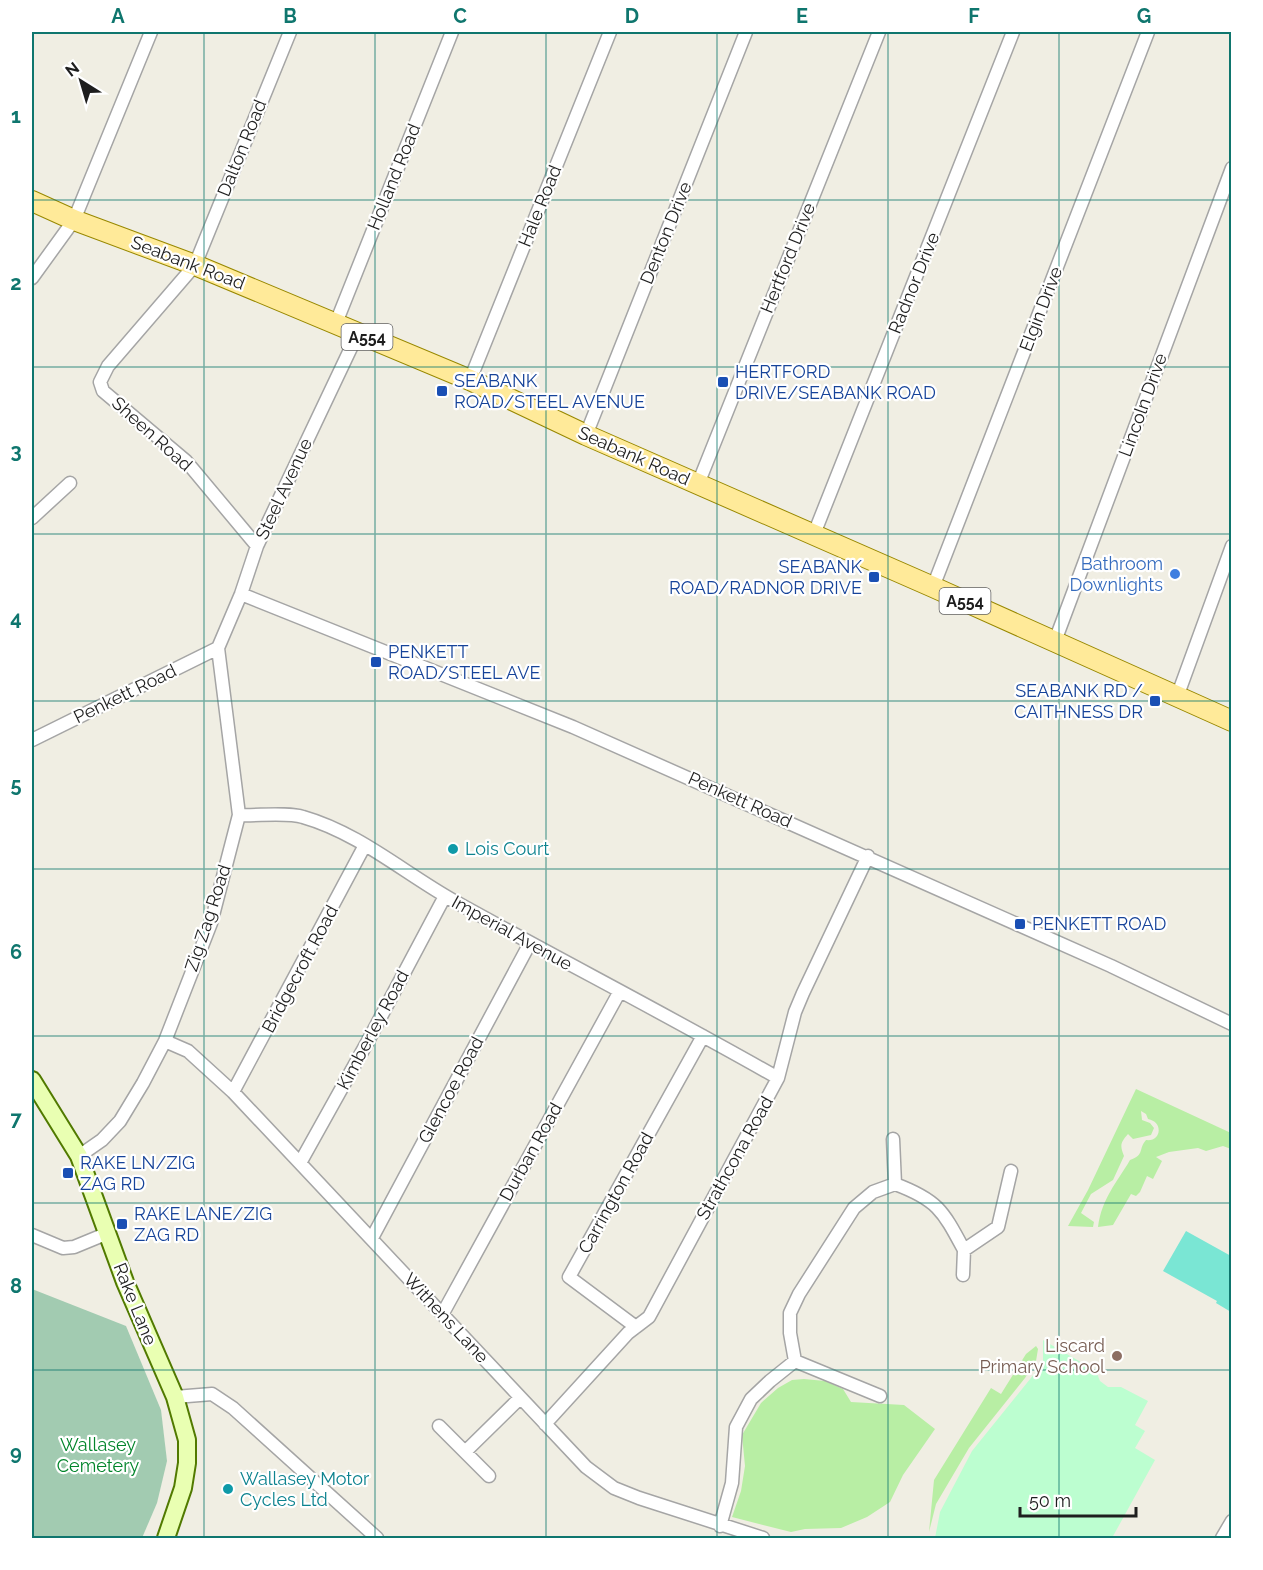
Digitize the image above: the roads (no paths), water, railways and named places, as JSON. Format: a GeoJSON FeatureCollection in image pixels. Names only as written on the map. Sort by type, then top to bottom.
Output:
{"type":"FeatureCollection","features":[{"type":"Feature","properties":{"kind":"main road","name":"Seabank Road"},"geometry":{"type":"LineString","coordinates":[[32,201],[74,220],[195,265],[470,380],[586,435],[1232,721]]}},
{"type":"Feature","properties":{"kind":"main road","name":"Rake Lane"},"geometry":{"type":"LineString","coordinates":[[32,1080],[79,1156],[124,1282],[175,1397],[187,1440],[188,1463],[183,1488],[166,1539]]}},
{"type":"Feature","properties":{"kind":"street"},"geometry":{"type":"LineString","coordinates":[[32,278],[74,220],[151,32]]}},
{"type":"Feature","properties":{"kind":"street","name":"Dalton Road"},"geometry":{"type":"LineString","coordinates":[[195,265],[290,32]]}},
{"type":"Feature","properties":{"kind":"street","name":"Holland Road"},"geometry":{"type":"LineString","coordinates":[[336,323],[452,32]]}},
{"type":"Feature","properties":{"kind":"street","name":"Hale Road"},"geometry":{"type":"LineString","coordinates":[[470,380],[610,32]]}},
{"type":"Feature","properties":{"kind":"street","name":"Denton Drive"},"geometry":{"type":"LineString","coordinates":[[586,435],[746,32]]}},
{"type":"Feature","properties":{"kind":"street","name":"Hertford Drive"},"geometry":{"type":"LineString","coordinates":[[698,484],[879,32]]}},
{"type":"Feature","properties":{"kind":"street","name":"Radnor Drive"},"geometry":{"type":"LineString","coordinates":[[814,534],[1013,32]]}},
{"type":"Feature","properties":{"kind":"street","name":"Elgin Drive"},"geometry":{"type":"LineString","coordinates":[[933,587],[1148,32]]}},
{"type":"Feature","properties":{"kind":"street","name":"Lincoln Drive"},"geometry":{"type":"LineString","coordinates":[[1055,641],[1232,168]]}},
{"type":"Feature","properties":{"kind":"street","name":"Sheen Road"},"geometry":{"type":"LineString","coordinates":[[195,265],[108,366],[100,382],[103,391],[186,461],[257,546]]}},
{"type":"Feature","properties":{"kind":"street","name":"Steel Avenue"},"geometry":{"type":"LineString","coordinates":[[218,648],[241,594],[257,546],[358,333]]}},
{"type":"Feature","properties":{"kind":"street"},"geometry":{"type":"LineString","coordinates":[[32,518],[70,483]]}},
{"type":"Feature","properties":{"kind":"street"},"geometry":{"type":"LineString","coordinates":[[1177,697],[1232,546]]}},
{"type":"Feature","properties":{"kind":"street","name":"Penkett Road"},"geometry":{"type":"LineString","coordinates":[[241,594],[573,727],[868,856],[1111,966],[1232,1024]]}},
{"type":"Feature","properties":{"kind":"street","name":"Penkett Road"},"geometry":{"type":"LineString","coordinates":[[32,740],[218,648]]}},
{"type":"Feature","properties":{"kind":"street","name":"Zig Zag Road"},"geometry":{"type":"LineString","coordinates":[[79,1156],[102,1140],[120,1121],[143,1083],[165,1041],[211,923],[239,815],[218,648]]}},
{"type":"Feature","properties":{"kind":"street","name":"Imperial Avenue"},"geometry":{"type":"LineString","coordinates":[[239,815],[301,816],[365,845],[445,896],[778,1078]]}},
{"type":"Feature","properties":{"kind":"street","name":"Bridgecroft Road"},"geometry":{"type":"LineString","coordinates":[[233,1092],[365,845]]}},
{"type":"Feature","properties":{"kind":"street","name":"Strathcona Road"},"geometry":{"type":"LineString","coordinates":[[545,1424],[628,1333],[649,1317],[778,1078],[795,1012],[868,856]]}},
{"type":"Feature","properties":{"kind":"street","name":"Kimberley Road"},"geometry":{"type":"LineString","coordinates":[[300,1163],[445,896]]}},
{"type":"Feature","properties":{"kind":"street","name":"Glencoe Road"},"geometry":{"type":"LineString","coordinates":[[372,1238],[530,943]]}},
{"type":"Feature","properties":{"kind":"street","name":"Durban Road"},"geometry":{"type":"LineString","coordinates":[[443,1313],[620,991]]}},
{"type":"Feature","properties":{"kind":"street","name":"Carrington Road"},"geometry":{"type":"LineString","coordinates":[[636,1327],[569,1277],[703,1035]]}},
{"type":"Feature","properties":{"kind":"street","name":"Withens Lane"},"geometry":{"type":"LineString","coordinates":[[165,1041],[188,1051],[233,1092],[586,1467],[614,1488],[763,1539]]}},
{"type":"Feature","properties":{"kind":"street"},"geometry":{"type":"LineString","coordinates":[[893,1139],[895,1184]]}},
{"type":"Feature","properties":{"kind":"street"},"geometry":{"type":"LineString","coordinates":[[964,1250],[998,1227],[1011,1171]]}},
{"type":"Feature","properties":{"kind":"street"},"geometry":{"type":"LineString","coordinates":[[795,1361],[790,1333],[790,1313],[799,1294],[854,1208],[873,1192],[895,1184],[918,1192],[936,1205],[950,1224],[964,1250],[963,1275]]}},
{"type":"Feature","properties":{"kind":"street"},"geometry":{"type":"LineString","coordinates":[[32,1235],[63,1248],[74,1247],[108,1233]]}},
{"type":"Feature","properties":{"kind":"street"},"geometry":{"type":"LineString","coordinates":[[795,1361],[880,1396]]}},
{"type":"Feature","properties":{"kind":"street"},"geometry":{"type":"LineString","coordinates":[[720,1526],[732,1483],[736,1427],[751,1400],[795,1361]]}},
{"type":"Feature","properties":{"kind":"street"},"geometry":{"type":"LineString","coordinates":[[175,1397],[212,1394],[233,1408],[377,1539]]}},
{"type":"Feature","properties":{"kind":"street"},"geometry":{"type":"LineString","coordinates":[[465,1452],[520,1398]]}},
{"type":"Feature","properties":{"kind":"street"},"geometry":{"type":"LineString","coordinates":[[439,1426],[489,1476]]}},
{"type":"Feature","properties":{"kind":"street"},"geometry":{"type":"LineString","coordinates":[[1222,1539],[1232,1521]]}},
{"type":"Feature","properties":{"kind":"place","name":"HERTFORD DRIVE/SEABANK ROAD"},"geometry":{"type":"Point","coordinates":[723,382]}},
{"type":"Feature","properties":{"kind":"place","name":"SEABANK ROAD/STEEL AVENUE"},"geometry":{"type":"Point","coordinates":[442,391]}},
{"type":"Feature","properties":{"kind":"place","name":"Bathroom Downlights"},"geometry":{"type":"Point","coordinates":[1175,574]}},
{"type":"Feature","properties":{"kind":"place","name":"SEABANK ROAD/RADNOR DRIVE"},"geometry":{"type":"Point","coordinates":[874,577]}},
{"type":"Feature","properties":{"kind":"place","name":"PENKETT ROAD/STEEL AVE"},"geometry":{"type":"Point","coordinates":[376,662]}},
{"type":"Feature","properties":{"kind":"place","name":"SEABANK RD / CAITHNESS DR"},"geometry":{"type":"Point","coordinates":[1155,701]}},
{"type":"Feature","properties":{"kind":"place","name":"Lois Court"},"geometry":{"type":"Point","coordinates":[453,849]}},
{"type":"Feature","properties":{"kind":"place","name":"PENKETT ROAD"},"geometry":{"type":"Point","coordinates":[1020,924]}},
{"type":"Feature","properties":{"kind":"place","name":"RAKE LN/ZIG ZAG RD"},"geometry":{"type":"Point","coordinates":[68,1173]}},
{"type":"Feature","properties":{"kind":"place","name":"RAKE LANE/ZIG ZAG RD"},"geometry":{"type":"Point","coordinates":[122,1224]}},
{"type":"Feature","properties":{"kind":"place","name":"Liscard Primary School"},"geometry":{"type":"Point","coordinates":[1117,1356]}},
{"type":"Feature","properties":{"kind":"place","name":"Wallasey Motor Cycles Ltd"},"geometry":{"type":"Point","coordinates":[228,1489]}},
{"type":"Feature","properties":{"kind":"park label","name":"Wallasey Cemetery"},"geometry":{"type":"Point","coordinates":[98,1455]}}]}
